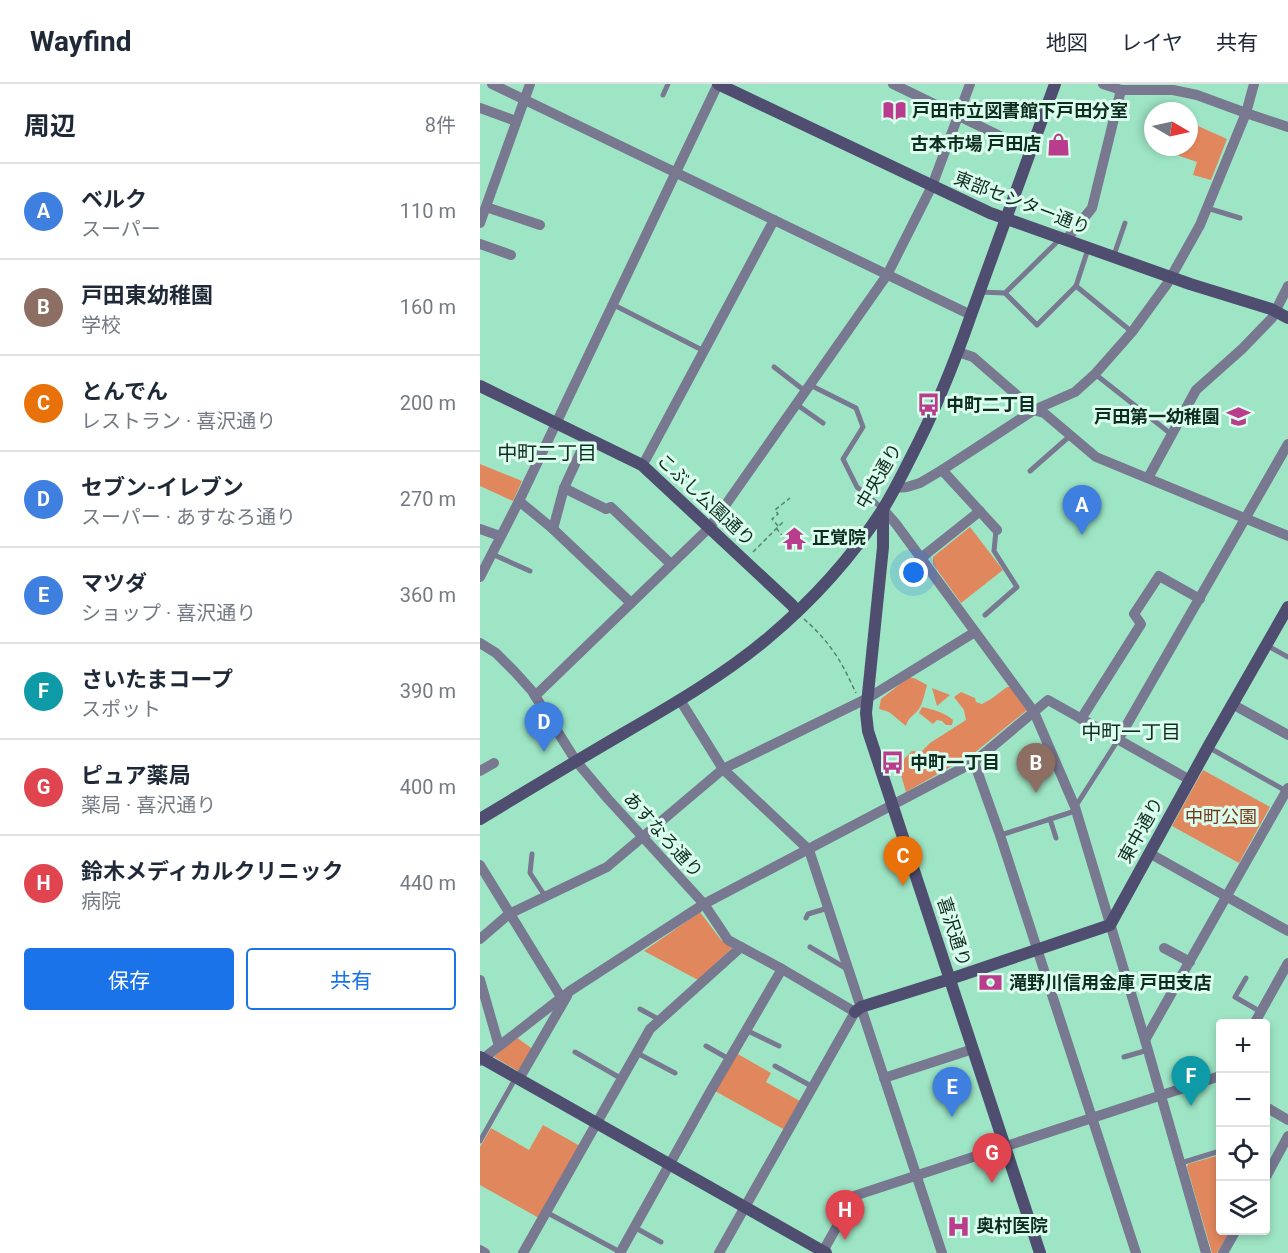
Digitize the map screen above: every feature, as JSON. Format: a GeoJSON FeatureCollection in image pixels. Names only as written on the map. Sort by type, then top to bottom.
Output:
{"type":"FeatureCollection","features":[{"type":"Feature","properties":{"kind":"street"},"geometry":{"type":"LineString","coordinates":[[492,84],[971,315]]}},
{"type":"Feature","properties":{"kind":"street"},"geometry":{"type":"LineString","coordinates":[[480,223],[530,84]]}},
{"type":"Feature","properties":{"kind":"street"},"geometry":{"type":"LineString","coordinates":[[893,84],[1031,151]]}},
{"type":"Feature","properties":{"kind":"street"},"geometry":{"type":"LineString","coordinates":[[535,696],[710,527],[887,274],[932,186],[970,84]]}},
{"type":"Feature","properties":{"kind":"street","name":"中央通り"},"geometry":{"type":"LineString","coordinates":[[481,817],[680,700],[745,656],[797,612],[843,563],[883,509],[933,413],[958,352],[1055,84]]}},
{"type":"Feature","properties":{"kind":"street"},"geometry":{"type":"LineString","coordinates":[[1103,84],[1120,90],[1197,89],[1246,113],[1288,127]]}},
{"type":"Feature","properties":{"kind":"street"},"geometry":{"type":"LineString","coordinates":[[895,488],[920,483],[942,471],[1034,410],[1075,392],[1095,374],[1132,332],[1170,277],[1200,225],[1246,113],[1254,84]]}},
{"type":"Feature","properties":{"kind":"street"},"geometry":{"type":"LineString","coordinates":[[480,577],[519,501],[718,85]]}},
{"type":"Feature","properties":{"kind":"street","name":"東部センター通り"},"geometry":{"type":"LineString","coordinates":[[718,85],[977,208],[1288,318]]}},
{"type":"Feature","properties":{"kind":"street"},"geometry":{"type":"LineString","coordinates":[[1064,239],[1092,208],[1120,90]]}},
{"type":"Feature","properties":{"kind":"street"},"geometry":{"type":"LineString","coordinates":[[480,108],[516,121]]}},
{"type":"Feature","properties":{"kind":"street"},"geometry":{"type":"LineString","coordinates":[[486,207],[540,225]]}},
{"type":"Feature","properties":{"kind":"street"},"geometry":{"type":"LineString","coordinates":[[646,459],[774,220]]}},
{"type":"Feature","properties":{"kind":"street"},"geometry":{"type":"LineString","coordinates":[[480,244],[511,255]]}},
{"type":"Feature","properties":{"kind":"street"},"geometry":{"type":"LineString","coordinates":[[1148,478],[1196,390],[1242,349],[1272,318],[1288,285]]}},
{"type":"Feature","properties":{"kind":"street"},"geometry":{"type":"LineString","coordinates":[[958,352],[973,357],[1034,410],[1044,413],[1096,457],[1288,536]]}},
{"type":"Feature","properties":{"kind":"street","name":"こぶし公園通り"},"geometry":{"type":"LineString","coordinates":[[480,387],[642,465],[710,527],[797,612]]}},
{"type":"Feature","properties":{"kind":"street"},"geometry":{"type":"LineString","coordinates":[[553,529],[564,488],[587,438]]}},
{"type":"Feature","properties":{"kind":"street"},"geometry":{"type":"LineString","coordinates":[[1118,740],[1288,444]]}},
{"type":"Feature","properties":{"kind":"street"},"geometry":{"type":"LineString","coordinates":[[942,471],[996,530]]}},
{"type":"Feature","properties":{"kind":"street"},"geometry":{"type":"LineString","coordinates":[[564,488],[606,509],[611,507],[671,564]]}},
{"type":"Feature","properties":{"kind":"street"},"geometry":{"type":"LineString","coordinates":[[519,501],[553,529],[631,603]]}},
{"type":"Feature","properties":{"kind":"street"},"geometry":{"type":"LineString","coordinates":[[883,509],[1034,712],[1075,807],[1147,1045],[1206,1253]]}},
{"type":"Feature","properties":{"kind":"street","name":"喜沢通り"},"geometry":{"type":"LineString","coordinates":[[883,509],[883,547],[864,700],[866,722],[1040,1253]]}},
{"type":"Feature","properties":{"kind":"street"},"geometry":{"type":"LineString","coordinates":[[921,558],[980,511]]}},
{"type":"Feature","properties":{"kind":"street"},"geometry":{"type":"LineString","coordinates":[[480,529],[500,536]]}},
{"type":"Feature","properties":{"kind":"street"},"geometry":{"type":"LineString","coordinates":[[1081,718],[1141,624],[1134,614],[1159,576],[1200,599]]}},
{"type":"Feature","properties":{"kind":"street","name":"東中通り"},"geometry":{"type":"LineString","coordinates":[[1110,925],[1288,607]]}},
{"type":"Feature","properties":{"kind":"street"},"geometry":{"type":"LineString","coordinates":[[480,939],[509,914],[607,867],[723,769],[864,700],[975,632]]}},
{"type":"Feature","properties":{"kind":"street","name":"あすなろ通り"},"geometry":{"type":"LineString","coordinates":[[480,643],[496,653],[535,696],[576,761],[608,800],[704,904],[728,940],[858,1009]]}},
{"type":"Feature","properties":{"kind":"street"},"geometry":{"type":"LineString","coordinates":[[680,700],[723,769],[809,850],[849,970],[858,1009],[884,1078],[942,1253]]}},
{"type":"Feature","properties":{"kind":"street"},"geometry":{"type":"LineString","coordinates":[[1190,780],[1048,700],[974,762],[704,904],[566,994],[481,1059],[824,1252],[854,1196],[1216,1079]]}},
{"type":"Feature","properties":{"kind":"street"},"geometry":{"type":"LineString","coordinates":[[1232,704],[1288,735]]}},
{"type":"Feature","properties":{"kind":"street"},"geometry":{"type":"LineString","coordinates":[[974,762],[1038,950],[1136,1253]]}},
{"type":"Feature","properties":{"kind":"street"},"geometry":{"type":"LineString","coordinates":[[480,771],[494,763]]}},
{"type":"Feature","properties":{"kind":"street"},"geometry":{"type":"LineString","coordinates":[[1147,1045],[1190,962],[1287,790]]}},
{"type":"Feature","properties":{"kind":"street"},"geometry":{"type":"LineString","coordinates":[[1149,853],[1288,931]]}},
{"type":"Feature","properties":{"kind":"street"},"geometry":{"type":"LineString","coordinates":[[480,865],[509,914],[566,994]]}},
{"type":"Feature","properties":{"kind":"street"},"geometry":{"type":"LineString","coordinates":[[719,1253],[858,1009],[1110,925]]}},
{"type":"Feature","properties":{"kind":"street"},"geometry":{"type":"LineString","coordinates":[[523,1253],[650,1029],[741,947]]}},
{"type":"Feature","properties":{"kind":"street"},"geometry":{"type":"LineString","coordinates":[[1164,948],[1190,962]]}},
{"type":"Feature","properties":{"kind":"street"},"geometry":{"type":"LineString","coordinates":[[1256,1019],[1288,963]]}},
{"type":"Feature","properties":{"kind":"street"},"geometry":{"type":"LineString","coordinates":[[620,1253],[782,969]]}},
{"type":"Feature","properties":{"kind":"street"},"geometry":{"type":"LineString","coordinates":[[480,980],[498,1046]]}},
{"type":"Feature","properties":{"kind":"street"},"geometry":{"type":"LineString","coordinates":[[518,1078],[566,994]]}},
{"type":"Feature","properties":{"kind":"street"},"geometry":{"type":"LineString","coordinates":[[884,1078],[973,1049]]}},
{"type":"Feature","properties":{"kind":"street"},"geometry":{"type":"LineString","coordinates":[[1270,1109],[1288,1120]]}},
{"type":"Feature","properties":{"kind":"street"},"geometry":{"type":"LineString","coordinates":[[1270,1167],[1288,1136]]}},
{"type":"Feature","properties":{"kind":"street"},"geometry":{"type":"LineString","coordinates":[[1223,1253],[1233,1235]]}},
{"type":"Feature","properties":{"kind":"street"},"geometry":{"type":"LineString","coordinates":[[480,1250],[485,1253]]}},
{"type":"Feature","properties":{"kind":"lane"},"geometry":{"type":"LineString","coordinates":[[663,95],[668,84]]}},
{"type":"Feature","properties":{"kind":"lane"},"geometry":{"type":"LineString","coordinates":[[1207,208],[1240,218]]}},
{"type":"Feature","properties":{"kind":"lane"},"geometry":{"type":"LineString","coordinates":[[1113,257],[1125,223]]}},
{"type":"Feature","properties":{"kind":"lane"},"geometry":{"type":"LineString","coordinates":[[1005,293],[1064,239]]}},
{"type":"Feature","properties":{"kind":"lane"},"geometry":{"type":"LineString","coordinates":[[979,292],[1005,293],[1037,325],[1076,286],[1089,248]]}},
{"type":"Feature","properties":{"kind":"lane"},"geometry":{"type":"LineString","coordinates":[[1076,286],[1132,332]]}},
{"type":"Feature","properties":{"kind":"lane"},"geometry":{"type":"LineString","coordinates":[[612,304],[704,351]]}},
{"type":"Feature","properties":{"kind":"lane"},"geometry":{"type":"LineString","coordinates":[[774,367],[807,388],[856,408],[863,427],[843,459],[857,487],[883,509]]}},
{"type":"Feature","properties":{"kind":"lane"},"geometry":{"type":"LineString","coordinates":[[1095,374],[1172,434]]}},
{"type":"Feature","properties":{"kind":"lane"},"geometry":{"type":"LineString","coordinates":[[796,404],[823,423]]}},
{"type":"Feature","properties":{"kind":"lane"},"geometry":{"type":"LineString","coordinates":[[1030,471],[1071,435]]}},
{"type":"Feature","properties":{"kind":"lane"},"geometry":{"type":"LineString","coordinates":[[985,615],[1017,588],[994,551],[996,530]]}},
{"type":"Feature","properties":{"kind":"lane"},"geometry":{"type":"LineString","coordinates":[[492,554],[530,571]]}},
{"type":"Feature","properties":{"kind":"lane"},"geometry":{"type":"LineString","coordinates":[[1266,645],[1288,657]]}},
{"type":"Feature","properties":{"kind":"lane"},"geometry":{"type":"LineString","coordinates":[[1000,835],[1072,812],[1118,740]]}},
{"type":"Feature","properties":{"kind":"lane"},"geometry":{"type":"LineString","coordinates":[[1208,747],[1287,790]]}},
{"type":"Feature","properties":{"kind":"lane"},"geometry":{"type":"LineString","coordinates":[[1050,819],[1056,838]]}},
{"type":"Feature","properties":{"kind":"lane"},"geometry":{"type":"LineString","coordinates":[[532,854],[530,873],[545,897]]}},
{"type":"Feature","properties":{"kind":"lane"},"geometry":{"type":"LineString","coordinates":[[806,918],[808,914],[828,908]]}},
{"type":"Feature","properties":{"kind":"lane"},"geometry":{"type":"LineString","coordinates":[[810,947],[849,970]]}},
{"type":"Feature","properties":{"kind":"lane"},"geometry":{"type":"LineString","coordinates":[[1246,978],[1235,997],[1261,1011]]}},
{"type":"Feature","properties":{"kind":"lane"},"geometry":{"type":"LineString","coordinates":[[640,1010],[660,1020]]}},
{"type":"Feature","properties":{"kind":"lane"},"geometry":{"type":"LineString","coordinates":[[746,1030],[779,1046]]}},
{"type":"Feature","properties":{"kind":"lane"},"geometry":{"type":"LineString","coordinates":[[1124,1057],[1147,1045]]}},
{"type":"Feature","properties":{"kind":"lane"},"geometry":{"type":"LineString","coordinates":[[706,1046],[729,1059]]}},
{"type":"Feature","properties":{"kind":"lane"},"geometry":{"type":"LineString","coordinates":[[575,1052],[622,1079]]}},
{"type":"Feature","properties":{"kind":"lane"},"geometry":{"type":"LineString","coordinates":[[637,1053],[675,1073]]}},
{"type":"Feature","properties":{"kind":"lane"},"geometry":{"type":"LineString","coordinates":[[775,1066],[813,1087]]}},
{"type":"Feature","properties":{"kind":"lane"},"geometry":{"type":"LineString","coordinates":[[480,1141],[518,1078]]}},
{"type":"Feature","properties":{"kind":"lane"},"geometry":{"type":"LineString","coordinates":[[1180,1163],[1216,1152]]}},
{"type":"Feature","properties":{"kind":"lane"},"geometry":{"type":"LineString","coordinates":[[546,1212],[620,1253]]}},
{"type":"Feature","properties":{"kind":"lane"},"geometry":{"type":"LineString","coordinates":[[634,1227],[661,1242]]}},
{"type":"Feature","properties":{"kind":"path"},"geometry":{"type":"LineString","coordinates":[[790,498],[775,510],[778,514],[772,519],[789,544],[802,533]]}},
{"type":"Feature","properties":{"kind":"path"},"geometry":{"type":"LineString","coordinates":[[752,552],[783,522]]}},
{"type":"Feature","properties":{"kind":"path"},"geometry":{"type":"LineString","coordinates":[[797,612],[833,650],[864,700]]}},
{"type":"Feature","properties":{"kind":"green space"},"geometry":{"type":"Polygon","coordinates":[[[1198,126],[1227,139],[1211,180],[1193,175],[1197,162],[1180,156],[1198,156],[1198,126]]]}},
{"type":"Feature","properties":{"kind":"green space"},"geometry":{"type":"Polygon","coordinates":[[[480,464],[522,481],[513,501],[480,486],[480,464]]]}},
{"type":"Feature","properties":{"kind":"green space"},"geometry":{"type":"Polygon","coordinates":[[[970,527],[1003,570],[961,603],[933,564],[933,557],[970,527]]]}},
{"type":"Feature","properties":{"kind":"green space"},"geometry":{"type":"Polygon","coordinates":[[[909,677],[927,685],[920,707],[906,726],[889,712],[879,709],[881,699],[909,677]]]}},
{"type":"Feature","properties":{"kind":"green space"},"geometry":{"type":"Polygon","coordinates":[[[1007,687],[1011,687],[1027,710],[973,754],[906,792],[898,765],[912,751],[921,752],[930,743],[966,720],[964,710],[954,697],[961,692],[982,704],[1007,687]]]}},
{"type":"Feature","properties":{"kind":"green space"},"geometry":{"type":"Polygon","coordinates":[[[932,688],[950,695],[937,706],[932,688]]]}},
{"type":"Feature","properties":{"kind":"green space"},"geometry":{"type":"Polygon","coordinates":[[[922,707],[946,715],[953,720],[952,725],[946,725],[937,720],[933,724],[919,713],[922,707]]]}},
{"type":"Feature","properties":{"kind":"green space","name":"中町公園"},"geometry":{"type":"Polygon","coordinates":[[[1203,770],[1270,807],[1239,863],[1172,826],[1203,770]]]}},
{"type":"Feature","properties":{"kind":"green space"},"geometry":{"type":"Polygon","coordinates":[[[700,912],[721,940],[733,947],[698,980],[644,951],[700,912]]]}},
{"type":"Feature","properties":{"kind":"green space"},"geometry":{"type":"Polygon","coordinates":[[[516,1037],[534,1050],[521,1073],[494,1057],[516,1037]]]}},
{"type":"Feature","properties":{"kind":"green space"},"geometry":{"type":"Polygon","coordinates":[[[736,1053],[771,1073],[766,1082],[800,1101],[785,1130],[715,1091],[736,1053]]]}},
{"type":"Feature","properties":{"kind":"green space"},"geometry":{"type":"Polygon","coordinates":[[[543,1125],[580,1146],[539,1218],[480,1185],[480,1147],[491,1128],[529,1150],[543,1125]]]}},
{"type":"Feature","properties":{"kind":"green space"},"geometry":{"type":"Polygon","coordinates":[[[1216,1156],[1216,1235],[1228,1235],[1217,1253],[1212,1253],[1188,1164],[1216,1156]]]}},
{"type":"Feature","properties":{"kind":"place","name":"戸田市立図書館下戸田分室"},"geometry":{"type":"Point","coordinates":[894,111]}},
{"type":"Feature","properties":{"kind":"place","name":"古本市場 戸田店"},"geometry":{"type":"Point","coordinates":[1059,144]}},
{"type":"Feature","properties":{"kind":"place","name":"中町二丁目"},"geometry":{"type":"Point","coordinates":[928,405]}},
{"type":"Feature","properties":{"kind":"place","name":"戸田第一幼稚園"},"geometry":{"type":"Point","coordinates":[1238,417]}},
{"type":"Feature","properties":{"kind":"place","name":"ベルク"},"geometry":{"type":"Point","coordinates":[1082,535]}},
{"type":"Feature","properties":{"kind":"place","name":"正覚院"},"geometry":{"type":"Point","coordinates":[794,538]}},
{"type":"Feature","properties":{"kind":"place","name":"セブン-イレブン"},"geometry":{"type":"Point","coordinates":[544,752]}},
{"type":"Feature","properties":{"kind":"place","name":"中町一丁目"},"geometry":{"type":"Point","coordinates":[892,763]}},
{"type":"Feature","properties":{"kind":"place","name":"戸田東幼稚園"},"geometry":{"type":"Point","coordinates":[1036,793]}},
{"type":"Feature","properties":{"kind":"place","name":"とんでん"},"geometry":{"type":"Point","coordinates":[903,886]}},
{"type":"Feature","properties":{"kind":"place","name":"滝野川信用金庫 戸田支店"},"geometry":{"type":"Point","coordinates":[991,983]}},
{"type":"Feature","properties":{"kind":"place","name":"さいたまコープ"},"geometry":{"type":"Point","coordinates":[1191,1106]}},
{"type":"Feature","properties":{"kind":"place","name":"マツダ"},"geometry":{"type":"Point","coordinates":[952,1117]}},
{"type":"Feature","properties":{"kind":"place","name":"ピュア薬局"},"geometry":{"type":"Point","coordinates":[992,1183]}},
{"type":"Feature","properties":{"kind":"place","name":"奥村医院"},"geometry":{"type":"Point","coordinates":[958,1226]}},
{"type":"Feature","properties":{"kind":"place","name":"鈴木メディカルクリニック"},"geometry":{"type":"Point","coordinates":[845,1240]}},
{"type":"Feature","properties":{"kind":"district","name":"中町二丁目"},"geometry":{"type":"Point","coordinates":[547,453]}},
{"type":"Feature","properties":{"kind":"district","name":"中町一丁目"},"geometry":{"type":"Point","coordinates":[1131,732]}}]}
